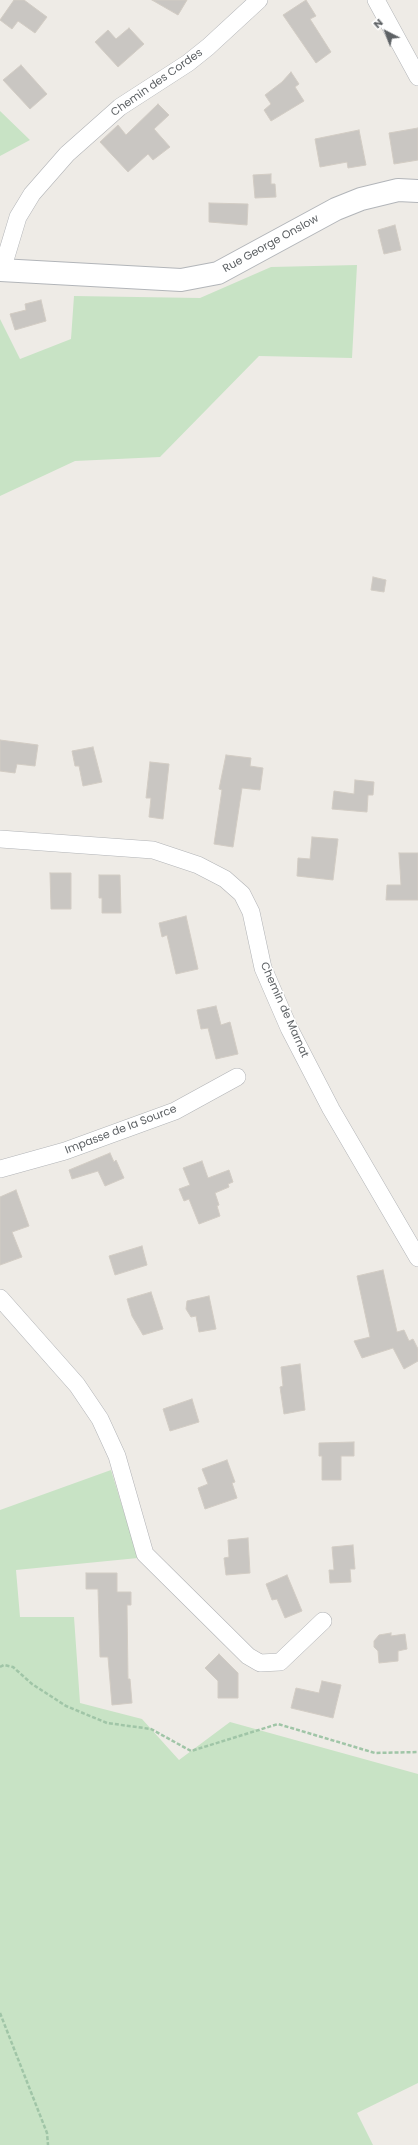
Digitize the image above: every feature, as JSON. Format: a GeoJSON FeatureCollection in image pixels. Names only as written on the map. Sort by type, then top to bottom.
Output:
{"type":"FeatureCollection","features":[{"type":"Feature","properties":{"kind":"street","name":"Chemin des Cordes"},"geometry":{"type":"LineString","coordinates":[[1,270],[18,217],[32,194],[67,154],[120,107],[188,63],[208,47],[259,0]]}},
{"type":"Feature","properties":{"kind":"street"},"geometry":{"type":"LineString","coordinates":[[376,0],[418,77]]}},
{"type":"Feature","properties":{"kind":"street","name":"Rue George Onslow"},"geometry":{"type":"LineString","coordinates":[[1,270],[181,280],[218,273],[336,209],[361,199],[398,190],[418,192]]}},
{"type":"Feature","properties":{"kind":"street","name":"Chemin de Marnat"},"geometry":{"type":"LineString","coordinates":[[0,839],[153,850],[198,865],[225,879],[242,894],[251,912],[263,968],[290,1028],[331,1109],[418,1258]]}},
{"type":"Feature","properties":{"kind":"street","name":"Impasse de la Source"},"geometry":{"type":"LineString","coordinates":[[0,1169],[65,1152],[175,1111],[237,1078]]}},
{"type":"Feature","properties":{"kind":"street"},"geometry":{"type":"LineString","coordinates":[[0,1298],[77,1385],[100,1418],[117,1456],[145,1554],[248,1656],[260,1663],[280,1662],[323,1621]]}},
{"type":"Feature","properties":{"kind":"path"},"geometry":{"type":"LineString","coordinates":[[0,1667],[4,1665],[13,1667],[32,1684],[66,1706],[107,1723],[151,1729],[191,1751],[278,1724],[375,1753],[418,1752]]}},
{"type":"Feature","properties":{"kind":"path"},"geometry":{"type":"LineString","coordinates":[[0,2013],[47,2133],[48,2145]]}},
{"type":"Feature","properties":{"kind":"green space"},"geometry":{"type":"Polygon","coordinates":[[[0,111],[30,140],[0,156],[0,111]]]}},
{"type":"Feature","properties":{"kind":"green space"},"geometry":{"type":"Polygon","coordinates":[[[357,265],[352,358],[259,356],[160,457],[75,461],[0,496],[0,319],[20,359],[71,339],[74,296],[200,298],[271,267],[357,265]]]}},
{"type":"Feature","properties":{"kind":"green space"},"geometry":{"type":"Polygon","coordinates":[[[111,1470],[138,1558],[16,1570],[20,1617],[74,1617],[80,1703],[142,1719],[179,1760],[230,1722],[418,1774],[418,2083],[357,2113],[373,2145],[0,2145],[0,1510],[111,1470]]]}},
{"type":"Feature","properties":{"kind":"building"},"geometry":{"type":"Polygon","coordinates":[[[14,0],[24,0],[47,17],[35,33],[18,21],[12,29],[0,20],[14,0]]]}},
{"type":"Feature","properties":{"kind":"building"},"geometry":{"type":"Polygon","coordinates":[[[152,0],[187,0],[178,15],[152,0]]]}},
{"type":"Feature","properties":{"kind":"building"},"geometry":{"type":"Polygon","coordinates":[[[306,0],[316,16],[310,19],[331,52],[316,63],[283,15],[306,0]]]}},
{"type":"Feature","properties":{"kind":"building"},"geometry":{"type":"Polygon","coordinates":[[[129,28],[144,44],[118,67],[95,42],[108,30],[116,39],[129,28]]]}},
{"type":"Feature","properties":{"kind":"building"},"geometry":{"type":"Polygon","coordinates":[[[21,65],[47,94],[30,109],[3,80],[21,65]]]}},
{"type":"Feature","properties":{"kind":"building"},"geometry":{"type":"Polygon","coordinates":[[[291,72],[299,84],[295,87],[304,101],[271,121],[264,110],[271,104],[265,95],[282,82],[291,72]]]}},
{"type":"Feature","properties":{"kind":"building"},"geometry":{"type":"Polygon","coordinates":[[[158,104],[169,115],[154,129],[170,147],[153,160],[148,154],[128,172],[100,142],[118,125],[126,135],[158,104]]]}},
{"type":"Feature","properties":{"kind":"building"},"geometry":{"type":"Polygon","coordinates":[[[418,128],[418,160],[394,164],[389,133],[418,128]]]}},
{"type":"Feature","properties":{"kind":"building"},"geometry":{"type":"Polygon","coordinates":[[[359,130],[366,165],[348,168],[347,162],[320,167],[315,139],[359,130]]]}},
{"type":"Feature","properties":{"kind":"building"},"geometry":{"type":"Polygon","coordinates":[[[271,174],[271,184],[275,184],[276,197],[255,198],[253,175],[271,174]]]}},
{"type":"Feature","properties":{"kind":"building"},"geometry":{"type":"Polygon","coordinates":[[[209,203],[248,204],[247,225],[209,222],[209,203]]]}},
{"type":"Feature","properties":{"kind":"building"},"geometry":{"type":"Polygon","coordinates":[[[395,225],[401,250],[384,254],[378,230],[395,225]]]}},
{"type":"Feature","properties":{"kind":"building"},"geometry":{"type":"Polygon","coordinates":[[[41,300],[46,321],[15,330],[10,314],[26,310],[25,304],[41,300]]]}},
{"type":"Feature","properties":{"kind":"building"},"geometry":{"type":"Polygon","coordinates":[[[373,577],[386,580],[384,592],[371,590],[373,577]]]}},
{"type":"Feature","properties":{"kind":"building"},"geometry":{"type":"Polygon","coordinates":[[[0,740],[38,745],[35,766],[17,764],[15,773],[0,771],[0,740]]]}},
{"type":"Feature","properties":{"kind":"building"},"geometry":{"type":"Polygon","coordinates":[[[93,747],[102,782],[83,786],[79,766],[75,766],[72,751],[93,747]]]}},
{"type":"Feature","properties":{"kind":"building"},"geometry":{"type":"Polygon","coordinates":[[[226,755],[251,758],[250,766],[263,768],[260,790],[242,788],[233,847],[214,844],[222,790],[219,789],[226,755]]]}},
{"type":"Feature","properties":{"kind":"building"},"geometry":{"type":"Polygon","coordinates":[[[150,762],[169,764],[163,819],[149,817],[151,798],[146,798],[150,762]]]}},
{"type":"Feature","properties":{"kind":"building"},"geometry":{"type":"Polygon","coordinates":[[[355,780],[374,782],[373,795],[368,795],[367,812],[332,809],[334,791],[354,794],[355,780]]]}},
{"type":"Feature","properties":{"kind":"building"},"geometry":{"type":"Polygon","coordinates":[[[312,837],[338,839],[333,880],[297,876],[298,858],[310,859],[312,837]]]}},
{"type":"Feature","properties":{"kind":"building"},"geometry":{"type":"Polygon","coordinates":[[[399,853],[418,853],[418,900],[386,900],[387,885],[401,885],[399,853]]]}},
{"type":"Feature","properties":{"kind":"building"},"geometry":{"type":"Polygon","coordinates":[[[50,873],[71,873],[71,909],[51,909],[50,873]]]}},
{"type":"Feature","properties":{"kind":"building"},"geometry":{"type":"Polygon","coordinates":[[[99,875],[120,875],[121,913],[102,913],[102,898],[99,898],[99,875]]]}},
{"type":"Feature","properties":{"kind":"building"},"geometry":{"type":"Polygon","coordinates":[[[186,916],[198,969],[176,974],[167,935],[162,937],[159,923],[186,916]]]}},
{"type":"Feature","properties":{"kind":"building"},"geometry":{"type":"Polygon","coordinates":[[[216,1006],[221,1025],[230,1022],[238,1054],[216,1059],[208,1028],[201,1029],[197,1010],[216,1006]]]}},
{"type":"Feature","properties":{"kind":"building"},"geometry":{"type":"Polygon","coordinates":[[[110,1153],[114,1162],[116,1160],[124,1178],[105,1186],[98,1171],[72,1179],[69,1170],[110,1153]]]}},
{"type":"Feature","properties":{"kind":"building"},"geometry":{"type":"Polygon","coordinates":[[[202,1161],[208,1178],[229,1170],[233,1182],[228,1184],[229,1187],[215,1193],[219,1205],[217,1206],[220,1216],[199,1224],[189,1199],[184,1201],[179,1189],[190,1185],[183,1168],[202,1161]]]}},
{"type":"Feature","properties":{"kind":"building"},"geometry":{"type":"Polygon","coordinates":[[[16,1190],[29,1226],[12,1232],[22,1257],[0,1265],[0,1197],[16,1190]]]}},
{"type":"Feature","properties":{"kind":"building"},"geometry":{"type":"Polygon","coordinates":[[[142,1246],[147,1265],[115,1275],[109,1256],[142,1246]]]}},
{"type":"Feature","properties":{"kind":"building"},"geometry":{"type":"Polygon","coordinates":[[[383,1270],[397,1332],[404,1330],[409,1341],[413,1339],[418,1349],[418,1361],[404,1369],[393,1348],[362,1358],[354,1341],[370,1337],[357,1276],[383,1270]]]}},
{"type":"Feature","properties":{"kind":"building"},"geometry":{"type":"Polygon","coordinates":[[[151,1292],[163,1329],[143,1335],[132,1316],[127,1299],[151,1292]]]}},
{"type":"Feature","properties":{"kind":"building"},"geometry":{"type":"Polygon","coordinates":[[[209,1296],[216,1329],[199,1332],[196,1316],[191,1317],[186,1309],[187,1301],[209,1296]]]}},
{"type":"Feature","properties":{"kind":"building"},"geometry":{"type":"Polygon","coordinates":[[[300,1364],[305,1410],[284,1414],[280,1387],[283,1386],[281,1367],[300,1364]]]}},
{"type":"Feature","properties":{"kind":"building"},"geometry":{"type":"Polygon","coordinates":[[[192,1399],[199,1422],[170,1431],[163,1409],[192,1399]]]}},
{"type":"Feature","properties":{"kind":"building"},"geometry":{"type":"Polygon","coordinates":[[[354,1442],[354,1456],[341,1456],[341,1480],[322,1480],[322,1456],[319,1456],[319,1443],[354,1442]]]}},
{"type":"Feature","properties":{"kind":"building"},"geometry":{"type":"Polygon","coordinates":[[[227,1460],[235,1482],[232,1483],[237,1498],[205,1509],[198,1488],[208,1484],[202,1469],[227,1460]]]}},
{"type":"Feature","properties":{"kind":"building"},"geometry":{"type":"Polygon","coordinates":[[[248,1538],[250,1573],[226,1575],[224,1558],[229,1557],[228,1540],[248,1538]]]}},
{"type":"Feature","properties":{"kind":"building"},"geometry":{"type":"Polygon","coordinates":[[[353,1545],[355,1569],[350,1569],[351,1582],[330,1583],[329,1570],[334,1570],[332,1547],[353,1545]]]}},
{"type":"Feature","properties":{"kind":"building"},"geometry":{"type":"Polygon","coordinates":[[[86,1573],[117,1573],[117,1592],[131,1592],[131,1605],[127,1605],[128,1679],[130,1679],[132,1703],[112,1705],[108,1657],[100,1657],[98,1589],[86,1589],[86,1573]]]}},
{"type":"Feature","properties":{"kind":"building"},"geometry":{"type":"Polygon","coordinates":[[[287,1575],[302,1611],[285,1618],[277,1599],[272,1600],[266,1584],[287,1575]]]}},
{"type":"Feature","properties":{"kind":"building"},"geometry":{"type":"Polygon","coordinates":[[[391,1633],[391,1636],[405,1634],[407,1649],[398,1651],[398,1661],[379,1663],[378,1651],[374,1647],[374,1641],[379,1635],[391,1633]]]}},
{"type":"Feature","properties":{"kind":"building"},"geometry":{"type":"Polygon","coordinates":[[[219,1654],[238,1673],[238,1698],[218,1698],[218,1681],[205,1668],[219,1654]]]}},
{"type":"Feature","properties":{"kind":"building"},"geometry":{"type":"Polygon","coordinates":[[[322,1681],[341,1685],[333,1718],[291,1708],[296,1688],[319,1693],[322,1681]]]}}]}
